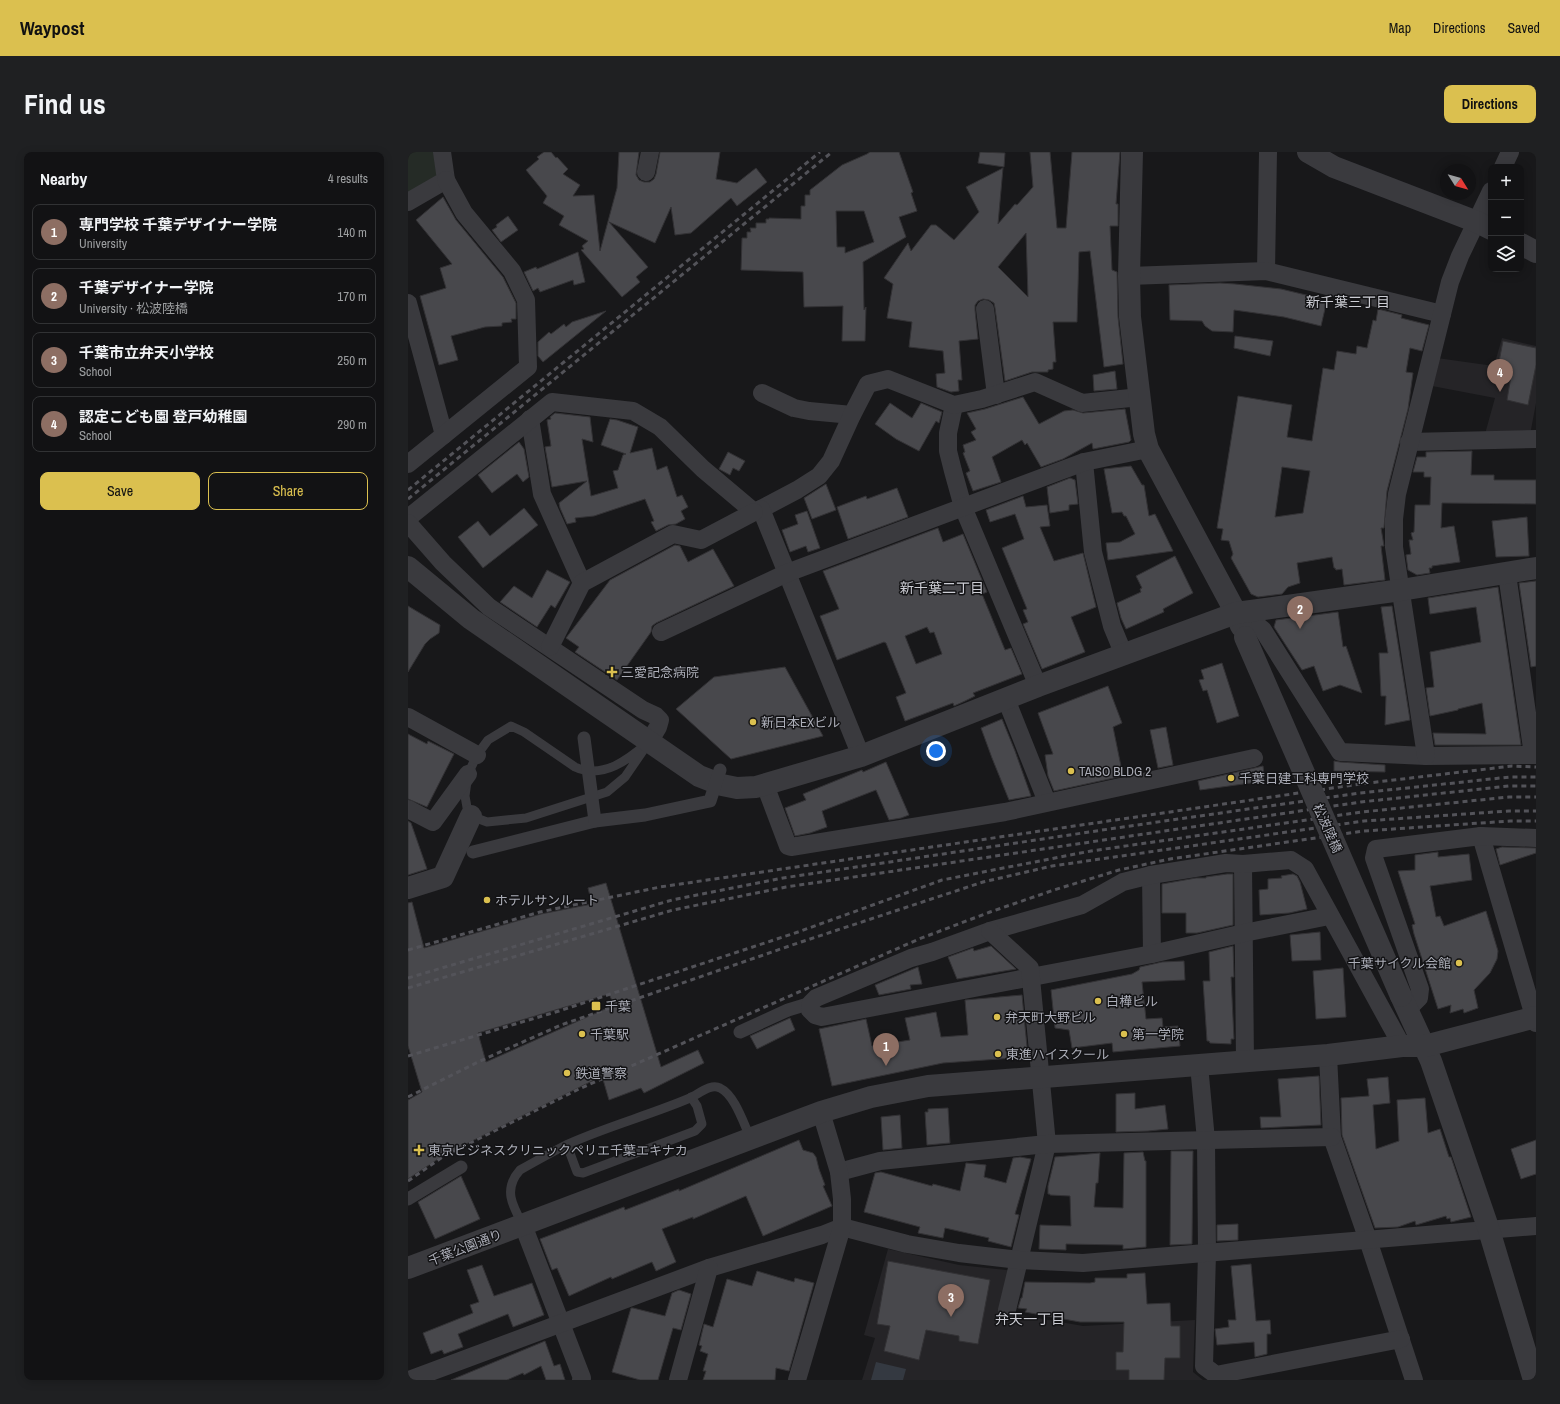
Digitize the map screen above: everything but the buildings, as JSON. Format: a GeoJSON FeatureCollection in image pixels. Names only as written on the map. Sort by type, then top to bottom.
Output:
{"type":"FeatureCollection","features":[{"type":"Feature","properties":{"kind":"street"},"geometry":{"type":"LineString","coordinates":[[408,464],[528,367],[526,300],[512,271],[464,213],[446,180],[442,152]]}},
{"type":"Feature","properties":{"kind":"street"},"geometry":{"type":"LineString","coordinates":[[646,172],[650,152]]}},
{"type":"Feature","properties":{"kind":"street","name":"松波陸橋"},"geometry":{"type":"LineString","coordinates":[[1132,152],[1129,276],[1130,317],[1141,417],[1148,449],[1236,614],[1404,1003],[1425,1046],[1489,1230],[1534,1380]]}},
{"type":"Feature","properties":{"kind":"street"},"geometry":{"type":"LineString","coordinates":[[1266,271],[1268,152]]}},
{"type":"Feature","properties":{"kind":"street"},"geometry":{"type":"LineString","coordinates":[[1308,152],[1334,167],[1484,225]]}},
{"type":"Feature","properties":{"kind":"street"},"geometry":{"type":"LineString","coordinates":[[1504,164],[1510,152]]}},
{"type":"Feature","properties":{"kind":"street"},"geometry":{"type":"LineString","coordinates":[[408,202],[446,180]]}},
{"type":"Feature","properties":{"kind":"street"},"geometry":{"type":"LineString","coordinates":[[1426,756],[1394,548],[1394,519],[1397,494],[1409,442],[1453,276],[1460,256],[1484,225],[1489,200]]}},
{"type":"Feature","properties":{"kind":"street"},"geometry":{"type":"LineString","coordinates":[[1524,246],[1536,252]]}},
{"type":"Feature","properties":{"kind":"street"},"geometry":{"type":"LineString","coordinates":[[1129,276],[1266,271],[1442,314]]}},
{"type":"Feature","properties":{"kind":"street"},"geometry":{"type":"LineString","coordinates":[[408,304],[444,435]]}},
{"type":"Feature","properties":{"kind":"street"},"geometry":{"type":"LineString","coordinates":[[985,309],[996,395]]}},
{"type":"Feature","properties":{"kind":"street"},"geometry":{"type":"LineString","coordinates":[[550,647],[582,582],[673,534],[701,540],[797,490],[819,476],[831,461],[868,384],[888,379],[954,405],[996,395],[1035,382],[1082,403],[1140,397]]}},
{"type":"Feature","properties":{"kind":"street"},"geometry":{"type":"LineString","coordinates":[[762,393],[794,408],[809,412],[852,415]]}},
{"type":"Feature","properties":{"kind":"street"},"geometry":{"type":"LineString","coordinates":[[408,518],[552,402],[633,411],[660,427],[703,469],[757,510],[787,573],[861,756]]}},
{"type":"Feature","properties":{"kind":"street"},"geometry":{"type":"LineString","coordinates":[[954,405],[948,433],[948,451],[964,507],[1038,686]]}},
{"type":"Feature","properties":{"kind":"street"},"geometry":{"type":"LineString","coordinates":[[530,419],[542,494],[582,582]]}},
{"type":"Feature","properties":{"kind":"street"},"geometry":{"type":"LineString","coordinates":[[1409,442],[1536,440]]}},
{"type":"Feature","properties":{"kind":"street"},"geometry":{"type":"LineString","coordinates":[[661,632],[787,573],[1084,462],[1148,449]]}},
{"type":"Feature","properties":{"kind":"street"},"geometry":{"type":"LineString","coordinates":[[1084,462],[1093,552],[1112,626],[1124,655]]}},
{"type":"Feature","properties":{"kind":"street"},"geometry":{"type":"LineString","coordinates":[[408,523],[443,563],[489,607],[643,710],[656,716],[660,720],[658,727],[649,742]]}},
{"type":"Feature","properties":{"kind":"street"},"geometry":{"type":"LineString","coordinates":[[408,567],[471,619],[699,776],[722,785],[737,788],[756,788],[861,756],[1038,686],[1236,614],[1506,574],[1536,568]]}},
{"type":"Feature","properties":{"kind":"street"},"geometry":{"type":"LineString","coordinates":[[1236,614],[1252,621],[1263,630],[1340,752],[1426,756],[1535,755],[1506,574]]}},
{"type":"Feature","properties":{"kind":"street"},"geometry":{"type":"LineString","coordinates":[[1006,699],[1047,802]]}},
{"type":"Feature","properties":{"kind":"street"},"geometry":{"type":"LineString","coordinates":[[408,717],[477,755]]}},
{"type":"Feature","properties":{"kind":"street"},"geometry":{"type":"LineString","coordinates":[[584,738],[595,821]]}},
{"type":"Feature","properties":{"kind":"street"},"geometry":{"type":"LineString","coordinates":[[766,785],[788,846],[791,847],[1005,812],[1254,758]]}},
{"type":"Feature","properties":{"kind":"street"},"geometry":{"type":"LineString","coordinates":[[473,852],[595,821],[645,815],[710,801],[720,770]]}},
{"type":"Feature","properties":{"kind":"street"},"geometry":{"type":"LineString","coordinates":[[408,809],[433,822],[468,774]]}},
{"type":"Feature","properties":{"kind":"street"},"geometry":{"type":"LineString","coordinates":[[408,888],[443,876],[470,816]]}},
{"type":"Feature","properties":{"kind":"street"},"geometry":{"type":"LineString","coordinates":[[1404,1003],[1420,998],[1420,989],[1374,858],[1376,848],[1481,836],[1536,838]]}},
{"type":"Feature","properties":{"kind":"street"},"geometry":{"type":"LineString","coordinates":[[1481,836],[1535,1019]]}},
{"type":"Feature","properties":{"kind":"street"},"geometry":{"type":"LineString","coordinates":[[740,1032],[788,1010],[811,1003],[816,998],[911,958],[990,931],[1082,905],[1123,882],[1226,863],[1243,864],[1291,860],[1305,869],[1329,916],[1402,1046]]}},
{"type":"Feature","properties":{"kind":"street"},"geometry":{"type":"LineString","coordinates":[[1243,864],[1245,1062]]}},
{"type":"Feature","properties":{"kind":"street"},"geometry":{"type":"LineString","coordinates":[[1151,876],[1152,954]]}},
{"type":"Feature","properties":{"kind":"street"},"geometry":{"type":"LineString","coordinates":[[811,1003],[810,1010],[815,1015],[822,1017],[1152,954],[1244,933],[1329,916]]}},
{"type":"Feature","properties":{"kind":"street"},"geometry":{"type":"LineString","coordinates":[[990,931],[1030,968],[1047,1144],[1007,1310]]}},
{"type":"Feature","properties":{"kind":"street","name":"千葉公園通り"},"geometry":{"type":"LineString","coordinates":[[408,1268],[821,1112],[871,1097],[928,1086],[1328,1055],[1402,1046],[1425,1046],[1535,1019]]}},
{"type":"Feature","properties":{"kind":"street"},"geometry":{"type":"LineString","coordinates":[[1328,1055],[1332,1137],[1414,1380]]}},
{"type":"Feature","properties":{"kind":"street"},"geometry":{"type":"LineString","coordinates":[[1199,1065],[1206,1140],[1207,1253],[1204,1366],[1216,1375],[1401,1339]]}},
{"type":"Feature","properties":{"kind":"street"},"geometry":{"type":"LineString","coordinates":[[797,1380],[842,1227],[842,1199],[839,1172],[821,1112]]}},
{"type":"Feature","properties":{"kind":"street"},"geometry":{"type":"LineString","coordinates":[[839,1172],[880,1161],[1047,1144],[1332,1137]]}},
{"type":"Feature","properties":{"kind":"street"},"geometry":{"type":"LineString","coordinates":[[408,1199],[461,1167]]}},
{"type":"Feature","properties":{"kind":"street"},"geometry":{"type":"LineString","coordinates":[[523,1225],[560,1322],[585,1379]]}},
{"type":"Feature","properties":{"kind":"street"},"geometry":{"type":"LineString","coordinates":[[409,1380],[560,1322],[709,1268],[822,1235],[842,1227],[907,1244],[959,1253],[1019,1260],[1083,1263],[1536,1226]]}},
{"type":"Feature","properties":{"kind":"street"},"geometry":{"type":"LineString","coordinates":[[678,1380],[709,1268]]}},
{"type":"Feature","properties":{"kind":"lane"},"geometry":{"type":"LineString","coordinates":[[511,726],[524,732],[575,767],[584,771],[593,772],[607,769],[628,760],[649,742],[625,777],[607,792],[526,818],[487,822],[470,816],[468,813],[465,796],[468,774],[477,755],[488,740],[511,726]]}},
{"type":"Feature","properties":{"kind":"lane"},"geometry":{"type":"LineString","coordinates":[[523,1225],[510,1196],[510,1185],[514,1176],[520,1170],[567,1145],[596,1132],[633,1120],[691,1097],[713,1086],[720,1087],[732,1097],[751,1139]]}},
{"type":"Feature","properties":{"kind":"lane"},"geometry":{"type":"LineString","coordinates":[[567,1145],[577,1172],[583,1173],[695,1131],[702,1124],[697,1106],[691,1097]]}},
{"type":"Feature","properties":{"kind":"shaded area"},"geometry":{"type":"Polygon","coordinates":[[[408,152],[437,152],[437,176],[408,194],[408,152]]]}},
{"type":"Feature","properties":{"kind":"shaded area"},"geometry":{"type":"Polygon","coordinates":[[[1502,338],[1536,346],[1536,403],[1530,435],[1485,434],[1495,398],[1432,386],[1437,358],[1494,366],[1502,338]]]}},
{"type":"Feature","properties":{"kind":"shaded area"},"geometry":{"type":"Polygon","coordinates":[[[888,1249],[959,1265],[1024,1272],[1015,1314],[1083,1326],[1195,1320],[1193,1372],[1203,1380],[862,1380],[875,1338],[864,1335],[888,1249]]]}},
{"type":"Feature","properties":{"kind":"shaded area"},"geometry":{"type":"Polygon","coordinates":[[[876,1362],[906,1369],[903,1380],[871,1380],[876,1362]]]}},
{"type":"Feature","properties":{"kind":"railway"},"geometry":{"type":"LineString","coordinates":[[408,490],[820,152]]}},
{"type":"Feature","properties":{"kind":"railway"},"geometry":{"type":"LineString","coordinates":[[408,499],[832,152]]}},
{"type":"Feature","properties":{"kind":"railway"},"geometry":{"type":"LineString","coordinates":[[408,950],[540,912],[660,887],[1360,784],[1512,766],[1536,767]]}},
{"type":"Feature","properties":{"kind":"railway"},"geometry":{"type":"LineString","coordinates":[[408,978],[672,900],[783,878],[1360,793],[1510,777],[1536,777]]}},
{"type":"Feature","properties":{"kind":"railway"},"geometry":{"type":"LineString","coordinates":[[408,988],[673,910],[786,887],[1361,802],[1509,786],[1536,786]]}},
{"type":"Feature","properties":{"kind":"railway"},"geometry":{"type":"LineString","coordinates":[[408,1056],[559,1011],[798,932],[942,880],[1091,851],[1362,812],[1509,797],[1536,797]]}},
{"type":"Feature","properties":{"kind":"railway"},"geometry":{"type":"LineString","coordinates":[[408,1097],[480,1061],[561,1025],[798,943],[983,882],[1052,866],[1364,821],[1509,811],[1536,811]]}},
{"type":"Feature","properties":{"kind":"railway"},"geometry":{"type":"LineString","coordinates":[[408,1181],[444,1156],[579,1089],[919,939],[1054,890],[1119,870],[1170,859],[1364,831],[1510,821],[1536,821]]}},
{"type":"Feature","properties":{"kind":"place","name":"認定こども園 登戸幼稚園"},"geometry":{"type":"Point","coordinates":[1500,392]}},
{"type":"Feature","properties":{"kind":"place","name":"千葉デザイナー学院"},"geometry":{"type":"Point","coordinates":[1300,629]}},
{"type":"Feature","properties":{"kind":"place","name":"三愛記念病院"},"geometry":{"type":"Point","coordinates":[612,672]}},
{"type":"Feature","properties":{"kind":"place","name":"新日本EXビル"},"geometry":{"type":"Point","coordinates":[753,722]}},
{"type":"Feature","properties":{"kind":"place","name":"TAISO BLDG 2"},"geometry":{"type":"Point","coordinates":[1071,771]}},
{"type":"Feature","properties":{"kind":"place","name":"千葉日建工科専門学校"},"geometry":{"type":"Point","coordinates":[1231,778]}},
{"type":"Feature","properties":{"kind":"place","name":"ホテルサンルート"},"geometry":{"type":"Point","coordinates":[487,900]}},
{"type":"Feature","properties":{"kind":"place","name":"千葉サイクル会館"},"geometry":{"type":"Point","coordinates":[1459,963]}},
{"type":"Feature","properties":{"kind":"place","name":"白樺ビル"},"geometry":{"type":"Point","coordinates":[1098,1001]}},
{"type":"Feature","properties":{"kind":"place","name":"千葉"},"geometry":{"type":"Point","coordinates":[596,1006]}},
{"type":"Feature","properties":{"kind":"place","name":"弁天町大野ビル"},"geometry":{"type":"Point","coordinates":[997,1017]}},
{"type":"Feature","properties":{"kind":"place","name":"千葉駅"},"geometry":{"type":"Point","coordinates":[582,1034]}},
{"type":"Feature","properties":{"kind":"place","name":"第一学院"},"geometry":{"type":"Point","coordinates":[1124,1034]}},
{"type":"Feature","properties":{"kind":"place","name":"東進ハイスクール"},"geometry":{"type":"Point","coordinates":[998,1054]}},
{"type":"Feature","properties":{"kind":"place","name":"専門学校 千葉デザイナー学院"},"geometry":{"type":"Point","coordinates":[886,1066]}},
{"type":"Feature","properties":{"kind":"place","name":"鉄道警察"},"geometry":{"type":"Point","coordinates":[567,1073]}},
{"type":"Feature","properties":{"kind":"place","name":"東京ビジネスクリニックペリエ千葉エキナカ"},"geometry":{"type":"Point","coordinates":[419,1150]}},
{"type":"Feature","properties":{"kind":"place","name":"千葉市立弁天小学校"},"geometry":{"type":"Point","coordinates":[951,1317]}},
{"type":"Feature","properties":{"kind":"district","name":"新千葉三丁目"},"geometry":{"type":"Point","coordinates":[1348,302]}},
{"type":"Feature","properties":{"kind":"district","name":"新千葉二丁目"},"geometry":{"type":"Point","coordinates":[942,588]}},
{"type":"Feature","properties":{"kind":"district","name":"弁天一丁目"},"geometry":{"type":"Point","coordinates":[1030,1319]}}]}
